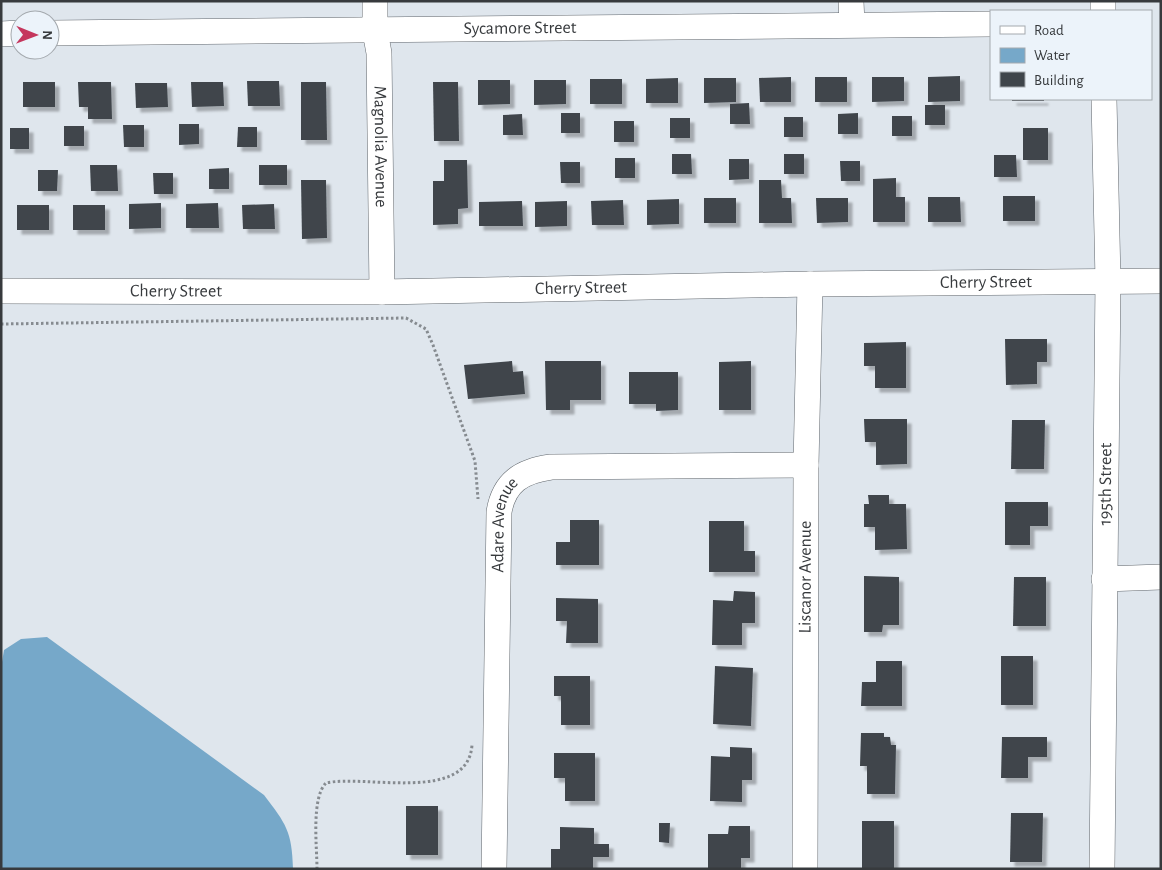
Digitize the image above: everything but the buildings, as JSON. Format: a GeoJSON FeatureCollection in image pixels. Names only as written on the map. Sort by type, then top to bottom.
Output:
{"type":"FeatureCollection","features":[{"type":"Feature","properties":{"kind":"street","name":"Magnolia Avenue"},"geometry":{"type":"LineString","coordinates":[[375,1],[379,53],[382,292]]}},
{"type":"Feature","properties":{"kind":"street","name":"Sycamore Street"},"geometry":{"type":"LineString","coordinates":[[60,33],[376,31],[851,13],[990,24]]}},
{"type":"Feature","properties":{"kind":"street","name":"195th Street"},"geometry":{"type":"LineString","coordinates":[[1102,869],[1108,281],[1104,100]]}},
{"type":"Feature","properties":{"kind":"street","name":"Cherry Street"},"geometry":{"type":"LineString","coordinates":[[1,291],[382,292],[810,284],[1161,281]]}},
{"type":"Feature","properties":{"kind":"street","name":"Liscanor Avenue"},"geometry":{"type":"LineString","coordinates":[[805,869],[806,465],[810,284]]}},
{"type":"Feature","properties":{"kind":"street","name":"Adare Avenue"},"geometry":{"type":"LineString","coordinates":[[494,869],[499,512],[501,500],[507,487],[517,477],[528,472],[551,467],[806,465]]}},
{"type":"Feature","properties":{"kind":"street"},"geometry":{"type":"LineString","coordinates":[[1104,579],[1161,577]]}},
{"type":"Feature","properties":{"kind":"path"},"geometry":{"type":"LineString","coordinates":[[1,324],[406,318],[426,329],[475,461],[478,501]]}},
{"type":"Feature","properties":{"kind":"path"},"geometry":{"type":"LineString","coordinates":[[317,869],[318,799],[321,788],[326,783],[434,782],[457,774],[468,763],[472,741]]}},
{"type":"Feature","properties":{"kind":"water"},"geometry":{"type":"Polygon","coordinates":[[[47,637],[264,795],[283,821],[291,845],[293,869],[1,869],[1,668],[4,650],[21,639],[47,637]]]}}]}
